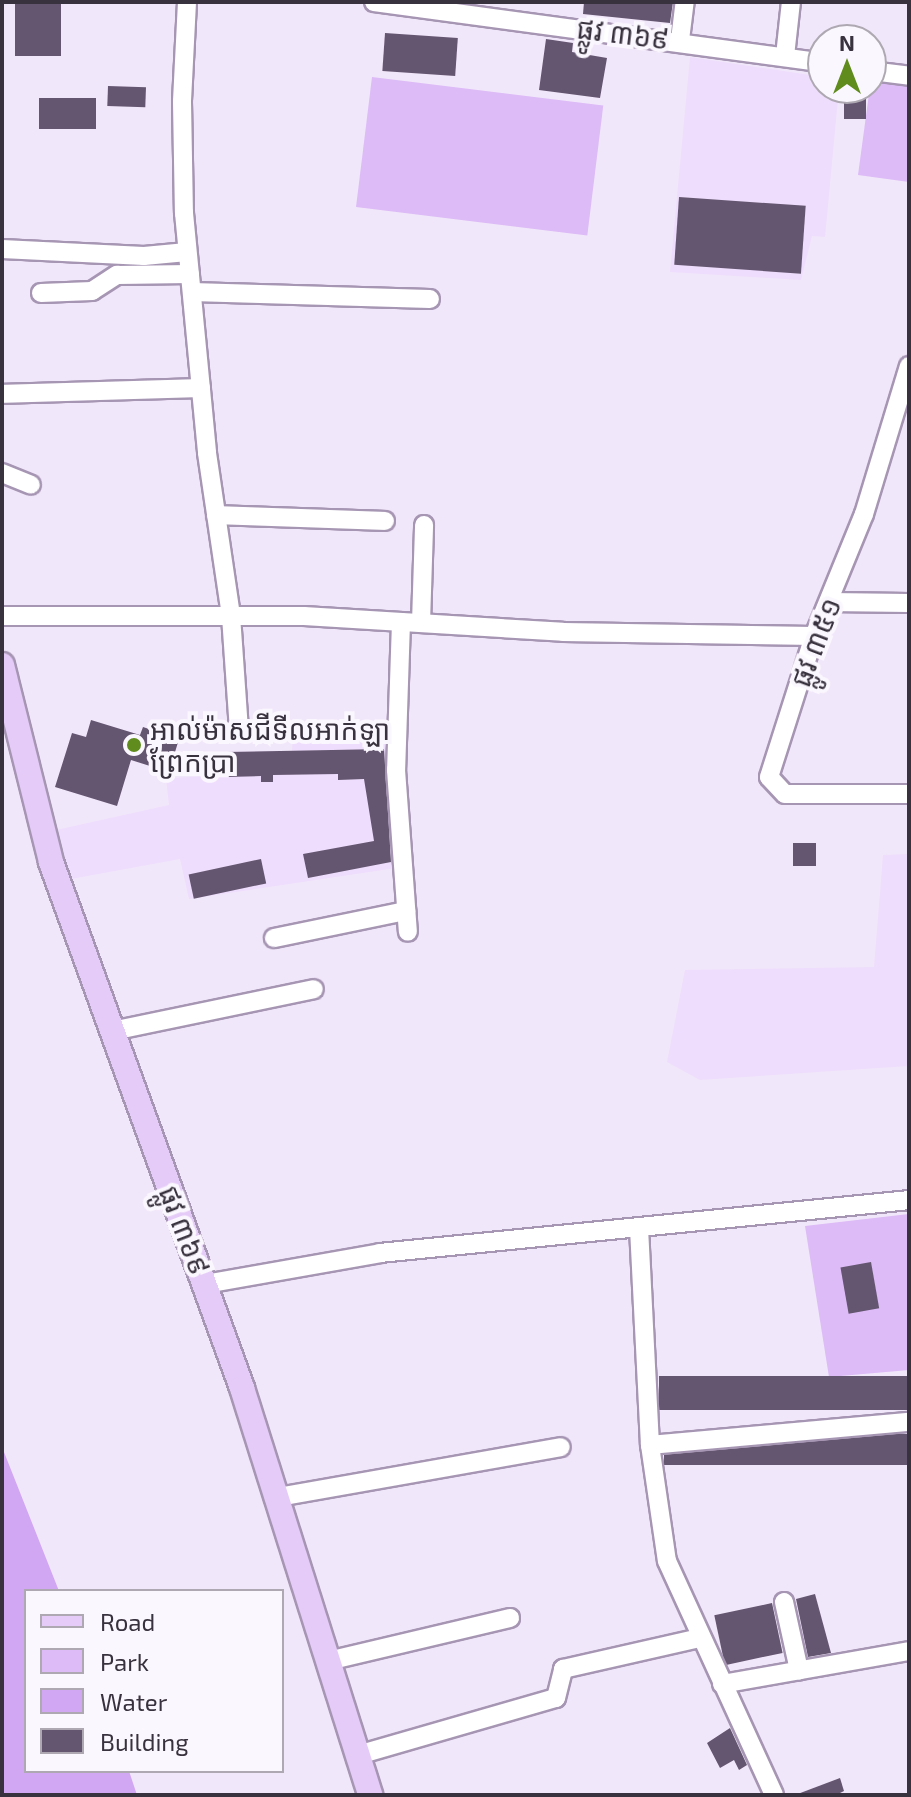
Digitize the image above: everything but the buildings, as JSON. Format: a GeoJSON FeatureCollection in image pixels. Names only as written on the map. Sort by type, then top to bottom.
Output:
{"type":"FeatureCollection","features":[{"type":"Feature","properties":{"kind":"main road","name":"ផ្លូវ ៣៦៩"},"geometry":{"type":"LineString","coordinates":[[2,665],[9,729],[51,862],[205,1284],[278,1497],[370,1795]]}},
{"type":"Feature","properties":{"kind":"street"},"geometry":{"type":"LineString","coordinates":[[187,2],[182,102],[187,252],[216,515],[231,616],[239,730]]}},
{"type":"Feature","properties":{"kind":"street","name":"ផ្លូវ ៣៦៩"},"geometry":{"type":"LineString","coordinates":[[374,2],[680,40],[807,60]]}},
{"type":"Feature","properties":{"kind":"street"},"geometry":{"type":"LineString","coordinates":[[680,40],[685,2]]}},
{"type":"Feature","properties":{"kind":"street"},"geometry":{"type":"LineString","coordinates":[[785,56],[791,2]]}},
{"type":"Feature","properties":{"kind":"street"},"geometry":{"type":"LineString","coordinates":[[887,73],[909,76]]}},
{"type":"Feature","properties":{"kind":"street"},"geometry":{"type":"LineString","coordinates":[[2,249],[144,256],[187,252]]}},
{"type":"Feature","properties":{"kind":"street"},"geometry":{"type":"LineString","coordinates":[[41,293],[92,291],[117,275],[430,299]]}},
{"type":"Feature","properties":{"kind":"street","name":"ផ្លូវ ៣៥១"},"geometry":{"type":"LineString","coordinates":[[908,377],[864,514],[814,636],[771,762],[772,786],[799,795],[909,794]]}},
{"type":"Feature","properties":{"kind":"street"},"geometry":{"type":"LineString","coordinates":[[2,394],[201,388]]}},
{"type":"Feature","properties":{"kind":"street"},"geometry":{"type":"LineString","coordinates":[[2,473],[31,485]]}},
{"type":"Feature","properties":{"kind":"street"},"geometry":{"type":"LineString","coordinates":[[216,515],[385,521]]}},
{"type":"Feature","properties":{"kind":"street"},"geometry":{"type":"LineString","coordinates":[[421,623],[424,525]]}},
{"type":"Feature","properties":{"kind":"street"},"geometry":{"type":"LineString","coordinates":[[829,602],[909,603]]}},
{"type":"Feature","properties":{"kind":"street"},"geometry":{"type":"LineString","coordinates":[[2,616],[231,616],[563,632],[814,636]]}},
{"type":"Feature","properties":{"kind":"street"},"geometry":{"type":"LineString","coordinates":[[401,622],[396,770],[408,932]]}},
{"type":"Feature","properties":{"kind":"street"},"geometry":{"type":"LineString","coordinates":[[274,938],[406,911]]}},
{"type":"Feature","properties":{"kind":"street"},"geometry":{"type":"LineString","coordinates":[[112,1031],[314,989]]}},
{"type":"Feature","properties":{"kind":"street"},"geometry":{"type":"LineString","coordinates":[[205,1284],[380,1253],[909,1200]]}},
{"type":"Feature","properties":{"kind":"street"},"geometry":{"type":"LineString","coordinates":[[639,1228],[650,1445],[667,1561],[699,1638],[774,1795]]}},
{"type":"Feature","properties":{"kind":"street"},"geometry":{"type":"LineString","coordinates":[[650,1445],[909,1422]]}},
{"type":"Feature","properties":{"kind":"street"},"geometry":{"type":"LineString","coordinates":[[278,1497],[561,1447]]}},
{"type":"Feature","properties":{"kind":"street"},"geometry":{"type":"LineString","coordinates":[[784,1602],[799,1670]]}},
{"type":"Feature","properties":{"kind":"street"},"geometry":{"type":"LineString","coordinates":[[328,1661],[510,1618]]}},
{"type":"Feature","properties":{"kind":"street"},"geometry":{"type":"LineString","coordinates":[[358,1755],[556,1698],[563,1669],[699,1638]]}},
{"type":"Feature","properties":{"kind":"street"},"geometry":{"type":"LineString","coordinates":[[722,1684],[909,1651]]}},
{"type":"Feature","properties":{"kind":"shaded area"},"geometry":{"type":"Polygon","coordinates":[[[690,57],[807,75],[807,104],[837,104],[825,237],[812,236],[801,280],[670,272],[690,57]]]}},
{"type":"Feature","properties":{"kind":"shaded area"},"geometry":{"type":"Polygon","coordinates":[[[293,733],[387,737],[396,868],[189,899],[180,859],[71,879],[56,830],[169,805],[166,778],[217,776],[222,752],[292,751],[293,733]]]}},
{"type":"Feature","properties":{"kind":"shaded area"},"geometry":{"type":"Polygon","coordinates":[[[909,854],[909,1066],[700,1080],[667,1062],[685,970],[874,967],[883,855],[909,854]]]}},
{"type":"Feature","properties":{"kind":"green space"},"geometry":{"type":"Polygon","coordinates":[[[372,77],[603,105],[587,235],[356,207],[372,77]]]}},
{"type":"Feature","properties":{"kind":"green space"},"geometry":{"type":"Polygon","coordinates":[[[887,82],[909,85],[909,182],[858,175],[868,104],[887,104],[887,82]]]}},
{"type":"Feature","properties":{"kind":"green space"},"geometry":{"type":"Polygon","coordinates":[[[909,1214],[909,1370],[829,1377],[805,1226],[909,1214]]]}},
{"type":"Feature","properties":{"kind":"water"},"geometry":{"type":"Polygon","coordinates":[[[2,1447],[58,1589],[24,1589],[24,1773],[130,1773],[137,1795],[2,1795],[2,1447]]]}},
{"type":"Feature","properties":{"kind":"place","name":"អាល់ម៉ាសជីទីលអាក់ឡា ព្រែកប្រា"},"geometry":{"type":"Point","coordinates":[134,745]}}]}
